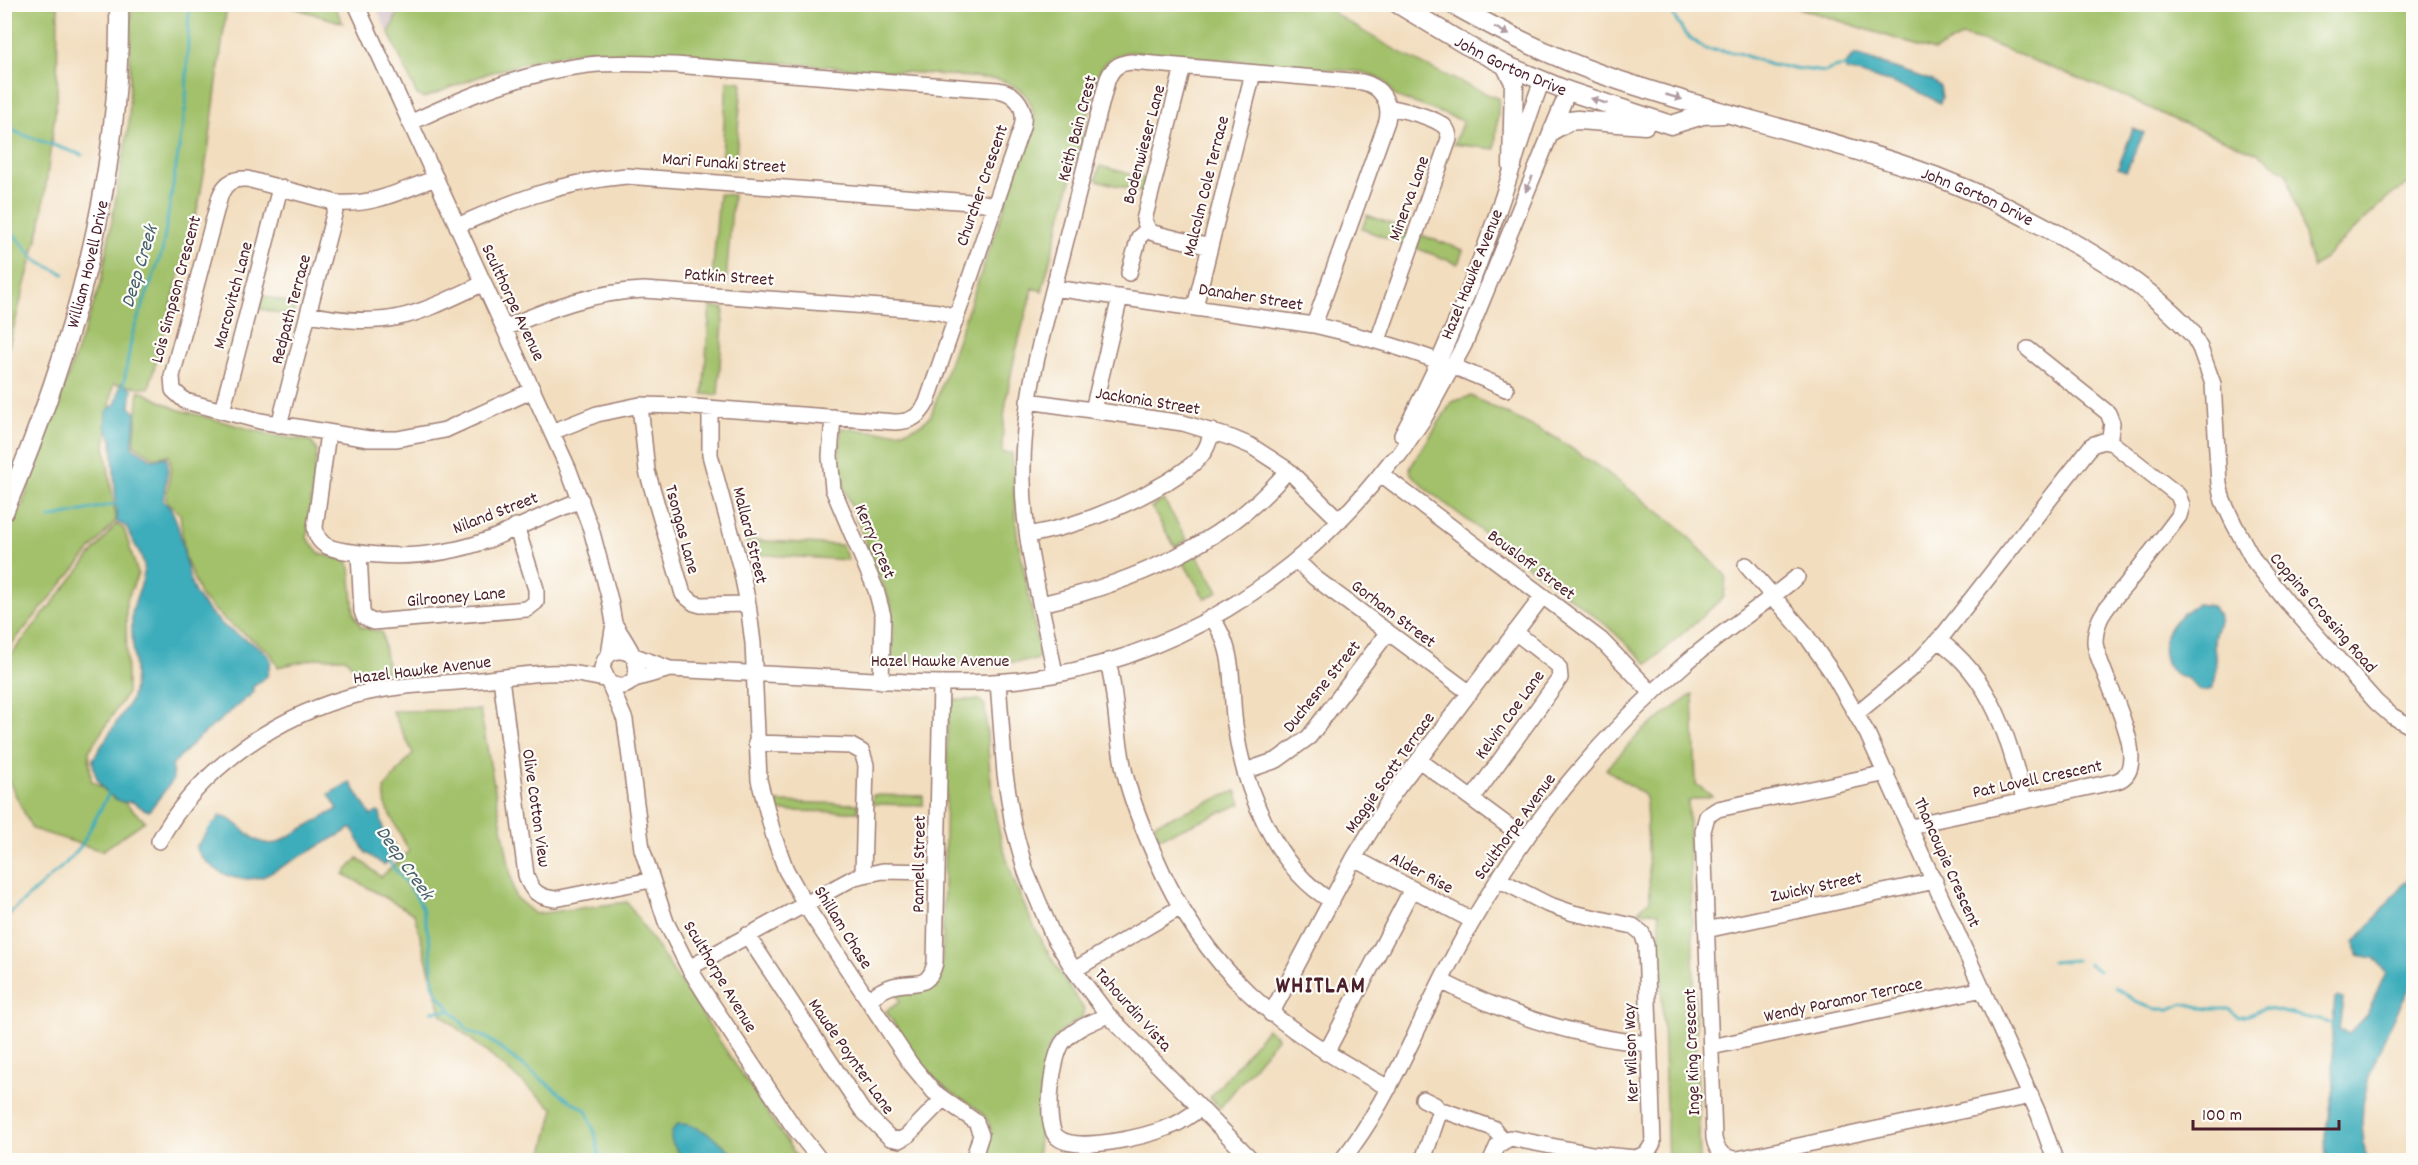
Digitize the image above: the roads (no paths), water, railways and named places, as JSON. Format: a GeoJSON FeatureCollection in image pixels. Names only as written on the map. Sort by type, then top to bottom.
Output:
{"type":"FeatureCollection","features":[{"type":"Feature","properties":{"kind":"main road","name":"William Hovell Drive"},"geometry":{"type":"LineString","coordinates":[[4,512],[27,459],[52,390],[91,252],[105,181],[115,108],[119,4]]}},
{"type":"Feature","properties":{"kind":"main road","name":"John Gorton Drive"},"geometry":{"type":"LineString","coordinates":[[1398,4],[1505,65],[1569,92],[1671,125],[1703,115],[1736,115]]}},
{"type":"Feature","properties":{"kind":"main road","name":"John Gorton Drive"},"geometry":{"type":"LineString","coordinates":[[1452,4],[1535,48],[1579,66],[1641,87],[1905,165],[2003,205],[2099,258],[2153,296],[2191,332]]}},
{"type":"Feature","properties":{"kind":"main road"},"geometry":{"type":"LineString","coordinates":[[1542,81],[1553,55]]}},
{"type":"Feature","properties":{"kind":"main road"},"geometry":{"type":"LineString","coordinates":[[1505,65],[1514,82],[1512,166]]}},
{"type":"Feature","properties":{"kind":"main road"},"geometry":{"type":"LineString","coordinates":[[1569,92],[1579,66]]}},
{"type":"Feature","properties":{"kind":"main road"},"geometry":{"type":"LineString","coordinates":[[1553,130],[1569,121],[1578,120],[1636,125],[1671,125]]}},
{"type":"Feature","properties":{"kind":"street","name":"Sculthorpe Avenue"},"geometry":{"type":"LineString","coordinates":[[356,4],[552,432],[580,500],[604,575],[614,623],[631,655]]}},
{"type":"Feature","properties":{"kind":"street","name":"Keith Bain Crest"},"geometry":{"type":"LineString","coordinates":[[1055,674],[1028,535],[1023,483],[1023,444],[1028,401],[1054,288],[1110,74],[1118,65],[1124,63],[1367,83],[1382,94],[1388,107]]}},
{"type":"Feature","properties":{"kind":"street","name":"Churcher Crescent"},"geometry":{"type":"LineString","coordinates":[[410,123],[475,94],[512,81],[550,71],[597,65],[675,65],[998,90],[1012,94],[1019,101],[1024,119],[927,402],[918,414],[904,422],[640,405],[597,414],[552,432]]}},
{"type":"Feature","properties":{"kind":"street","name":"Bodenwieser Lane"},"geometry":{"type":"LineString","coordinates":[[1183,67],[1144,220],[1148,229],[1161,236],[1210,247]]}},
{"type":"Feature","properties":{"kind":"street","name":"Malcolm Cole Terrace"},"geometry":{"type":"LineString","coordinates":[[1195,307],[1252,73]]}},
{"type":"Feature","properties":{"kind":"street","name":"Hazel Hawke Avenue"},"geometry":{"type":"LineString","coordinates":[[1391,461],[1394,448],[1439,360],[1498,212],[1542,81]]}},
{"type":"Feature","properties":{"kind":"street","name":"Hazel Hawke Avenue"},"geometry":{"type":"LineString","coordinates":[[631,655],[670,669],[881,681],[998,682],[1055,674],[1108,661],[1168,640],[1213,618],[1261,588],[1298,561],[1340,521],[1407,444],[1454,366],[1569,92]]}},
{"type":"Feature","properties":{"kind":"street"},"geometry":{"type":"LineString","coordinates":[[1314,325],[1387,121],[1388,107]]}},
{"type":"Feature","properties":{"kind":"street","name":"Minerva Lane"},"geometry":{"type":"LineString","coordinates":[[1378,340],[1449,139],[1448,131],[1442,125],[1404,110],[1388,107]]}},
{"type":"Feature","properties":{"kind":"street","name":"Mari Funaki Street"},"geometry":{"type":"LineString","coordinates":[[458,226],[548,189],[586,180],[627,176],[984,202],[994,206]]}},
{"type":"Feature","properties":{"kind":"street","name":"Lois Simpson Crescent"},"geometry":{"type":"LineString","coordinates":[[436,178],[380,200],[337,203],[239,179],[227,184],[223,188],[172,375],[174,390],[180,399],[222,411],[279,425],[369,439],[397,439],[432,434],[532,390]]}},
{"type":"Feature","properties":{"kind":"street","name":"Marcovitch Lane"},"geometry":{"type":"LineString","coordinates":[[222,411],[280,188]]}},
{"type":"Feature","properties":{"kind":"street","name":"Redpath Terrace"},"geometry":{"type":"LineString","coordinates":[[279,425],[337,203]]}},
{"type":"Feature","properties":{"kind":"street","name":"Bodenwieser Lane"},"geometry":{"type":"LineString","coordinates":[[1129,273],[1139,237],[1148,229]]}},
{"type":"Feature","properties":{"kind":"street"},"geometry":{"type":"LineString","coordinates":[[309,314],[361,321],[395,319],[430,308],[484,283]]}},
{"type":"Feature","properties":{"kind":"street","name":"Danaher Street"},"geometry":{"type":"LineString","coordinates":[[1054,288],[1314,325],[1378,340],[1439,360],[1506,389]]}},
{"type":"Feature","properties":{"kind":"street","name":"Patkin Street"},"geometry":{"type":"LineString","coordinates":[[505,328],[586,297],[612,292],[644,290],[910,309],[939,312],[956,317]]}},
{"type":"Feature","properties":{"kind":"street"},"geometry":{"type":"LineString","coordinates":[[1093,410],[1120,297]]}},
{"type":"Feature","properties":{"kind":"street","name":"Coppins Crossing Road"},"geometry":{"type":"LineString","coordinates":[[2191,332],[2200,348],[2213,384],[2218,470],[2223,501],[2254,561],[2287,603],[2376,702],[2392,716],[2414,728]]}},
{"type":"Feature","properties":{"kind":"street"},"geometry":{"type":"LineString","coordinates":[[1857,713],[1886,691],[1938,640],[2090,447],[2099,442],[2109,442],[2112,419],[2108,412],[2028,349]]}},
{"type":"Feature","properties":{"kind":"street","name":"Jackonia Street"},"geometry":{"type":"LineString","coordinates":[[1028,401],[1183,423],[1212,431],[1251,446],[1288,470],[1340,521]]}},
{"type":"Feature","properties":{"kind":"street","name":"Tsongas Lane"},"geometry":{"type":"LineString","coordinates":[[640,405],[647,471],[683,594],[694,603],[701,605],[748,604]]}},
{"type":"Feature","properties":{"kind":"street","name":"Mallard Street"},"geometry":{"type":"LineString","coordinates":[[710,408],[710,455],[741,569],[748,604],[754,673]]}},
{"type":"Feature","properties":{"kind":"street","name":"Kerry Crest"},"geometry":{"type":"LineString","coordinates":[[833,417],[830,456],[833,489],[876,590],[883,616],[881,681]]}},
{"type":"Feature","properties":{"kind":"street"},"geometry":{"type":"LineString","coordinates":[[1028,535],[1095,517],[1158,487],[1188,468],[1201,455],[1212,431]]}},
{"type":"Feature","properties":{"kind":"street","name":"Niland Street"},"geometry":{"type":"LineString","coordinates":[[328,433],[315,532],[326,547],[359,553],[397,556],[438,552],[487,540],[580,500]]}},
{"type":"Feature","properties":{"kind":"street","name":"Pat Lovell Crescent"},"geometry":{"type":"LineString","coordinates":[[1911,828],[1931,821],[2119,781],[2127,776],[2131,767],[2121,713],[2097,654],[2097,629],[2103,614],[2179,516],[2182,506],[2176,492],[2109,442]]}},
{"type":"Feature","properties":{"kind":"street"},"geometry":{"type":"LineString","coordinates":[[1041,604],[1114,584],[1175,557],[1242,514],[1268,492],[1288,470]]}},
{"type":"Feature","properties":{"kind":"street","name":"Bousloff Street"},"geometry":{"type":"LineString","coordinates":[[1381,474],[1601,640],[1652,693]]}},
{"type":"Feature","properties":{"kind":"street","name":"Gilrooney Lane"},"geometry":{"type":"LineString","coordinates":[[359,553],[362,611],[364,617],[373,622],[528,609],[536,602],[536,589],[516,526]]}},
{"type":"Feature","properties":{"kind":"street","name":"Gorham Street"},"geometry":{"type":"LineString","coordinates":[[1298,561],[1315,578],[1470,693]]}},
{"type":"Feature","properties":{"kind":"street","name":"Thancoupie Crescent"},"geometry":{"type":"LineString","coordinates":[[1746,565],[1803,631],[1857,713],[1887,773],[2031,1096],[2047,1133],[2055,1161]]}},
{"type":"Feature","properties":{"kind":"street","name":"Sculthorpe Avenue"},"geometry":{"type":"LineString","coordinates":[[1342,1161],[1365,1130],[1389,1088],[1473,921],[1498,879],[1526,839],[1587,762],[1652,693],[1686,663],[1797,577]]}},
{"type":"Feature","properties":{"kind":"street","name":"Maggie Scott Terrace"},"geometry":{"type":"LineString","coordinates":[[1271,1014],[1354,858],[1393,794],[1542,597]]}},
{"type":"Feature","properties":{"kind":"street"},"geometry":{"type":"LineString","coordinates":[[1213,618],[1226,644],[1235,726],[1245,771],[1261,812],[1288,860],[1310,887],[1332,901]]}},
{"type":"Feature","properties":{"kind":"street","name":"Sculthorpe Avenue"},"geometry":{"type":"LineString","coordinates":[[607,656],[614,623]]}},
{"type":"Feature","properties":{"kind":"street","name":"Duchesne Street"},"geometry":{"type":"LineString","coordinates":[[1245,771],[1277,760],[1309,737],[1388,632]]}},
{"type":"Feature","properties":{"kind":"street","name":"Kelvin Coe Lane"},"geometry":{"type":"LineString","coordinates":[[1472,799],[1560,678],[1559,668],[1555,663],[1515,632]]}},
{"type":"Feature","properties":{"kind":"street"},"geometry":{"type":"LineString","coordinates":[[1938,640],[1961,659],[1995,709],[2011,746],[2024,801]]}},
{"type":"Feature","properties":{"kind":"street"},"geometry":{"type":"LineString","coordinates":[[619,650],[631,655],[638,670],[634,680],[624,686],[607,681],[602,668],[607,656],[619,650]]}},
{"type":"Feature","properties":{"kind":"street","name":"Hazel Hawke Avenue"},"geometry":{"type":"LineString","coordinates":[[564,673],[607,656]]}},
{"type":"Feature","properties":{"kind":"street"},"geometry":{"type":"LineString","coordinates":[[1108,661],[1113,680],[1118,735],[1131,795],[1147,839],[1179,908],[1215,958],[1271,1014],[1297,1035],[1389,1088]]}},
{"type":"Feature","properties":{"kind":"street","name":"Hazel Hawke Avenue"},"geometry":{"type":"LineString","coordinates":[[634,680],[670,669]]}},
{"type":"Feature","properties":{"kind":"street","name":"Hazel Hawke Avenue"},"geometry":{"type":"LineString","coordinates":[[159,841],[166,827],[193,793],[249,743],[290,720],[338,700],[378,690],[564,673],[607,681]]}},
{"type":"Feature","properties":{"kind":"street","name":"Shillam Chase"},"geometry":{"type":"LineString","coordinates":[[754,673],[759,780],[771,829],[786,870],[868,1000],[925,1083],[943,1099],[971,1117],[980,1128],[980,1143],[973,1161]]}},
{"type":"Feature","properties":{"kind":"street","name":"Olive Cotton View"},"geometry":{"type":"LineString","coordinates":[[501,678],[526,875],[530,887],[544,898],[555,899],[651,880]]}},
{"type":"Feature","properties":{"kind":"street","name":"Sculthorpe Avenue"},"geometry":{"type":"LineString","coordinates":[[625,720],[634,680]]}},
{"type":"Feature","properties":{"kind":"street","name":"Sculthorpe Avenue"},"geometry":{"type":"LineString","coordinates":[[607,681],[625,720],[636,814],[651,880],[666,922],[689,968],[791,1123],[819,1161]]}},
{"type":"Feature","properties":{"kind":"street","name":"Tahourdin Vista"},"geometry":{"type":"LineString","coordinates":[[998,682],[1007,796],[1018,847],[1038,904],[1074,970],[1108,1015],[1252,1161]]}},
{"type":"Feature","properties":{"kind":"street","name":"Pannell Street"},"geometry":{"type":"LineString","coordinates":[[868,1000],[892,986],[920,983],[933,973],[941,683]]}},
{"type":"Feature","properties":{"kind":"street"},"geometry":{"type":"LineString","coordinates":[[756,743],[851,746],[862,752],[866,765],[863,874]]}},
{"type":"Feature","properties":{"kind":"street"},"geometry":{"type":"LineString","coordinates":[[1419,760],[1526,839]]}},
{"type":"Feature","properties":{"kind":"street","name":"Inge King Crescent"},"geometry":{"type":"LineString","coordinates":[[1887,773],[1720,808],[1705,820],[1703,831],[1710,1047],[1714,1140],[1719,1152],[1732,1159],[2031,1096]]}},
{"type":"Feature","properties":{"kind":"street","name":"Alder Rise"},"geometry":{"type":"LineString","coordinates":[[1354,858],[1473,921]]}},
{"type":"Feature","properties":{"kind":"street"},"geometry":{"type":"LineString","coordinates":[[689,968],[837,885],[863,874],[883,871],[937,872]]}},
{"type":"Feature","properties":{"kind":"street","name":"Ker Wilson Way"},"geometry":{"type":"LineString","coordinates":[[1498,879],[1547,904],[1631,926],[1641,932],[1646,945],[1653,1143],[1644,1156],[1635,1158],[1592,1154],[1516,1138],[1503,1140]]}},
{"type":"Feature","properties":{"kind":"street","name":"Zwicky Street"},"geometry":{"type":"LineString","coordinates":[[1706,930],[1935,881]]}},
{"type":"Feature","properties":{"kind":"street"},"geometry":{"type":"LineString","coordinates":[[1326,1053],[1412,889]]}},
{"type":"Feature","properties":{"kind":"street"},"geometry":{"type":"LineString","coordinates":[[1074,970],[1179,908]]}},
{"type":"Feature","properties":{"kind":"street","name":"Maude Poynter Lane"},"geometry":{"type":"LineString","coordinates":[[747,935],[862,1110],[890,1138],[900,1140],[907,1136],[943,1099]]}},
{"type":"Feature","properties":{"kind":"street"},"geometry":{"type":"LineString","coordinates":[[1441,981],[1480,1001],[1531,1021],[1606,1039],[1650,1044]]}},
{"type":"Feature","properties":{"kind":"street","name":"Wendy Paramor Terrace"},"geometry":{"type":"LineString","coordinates":[[1710,1047],[1983,989]]}},
{"type":"Feature","properties":{"kind":"street"},"geometry":{"type":"LineString","coordinates":[[1108,1015],[1072,1033],[1059,1047],[1055,1058],[1050,1122],[1056,1137],[1068,1143],[1127,1140],[1171,1127],[1201,1108]]}},
{"type":"Feature","properties":{"kind":"street"},"geometry":{"type":"LineString","coordinates":[[1423,1099],[1436,1105],[1441,1113]]}},
{"type":"Feature","properties":{"kind":"street"},"geometry":{"type":"LineString","coordinates":[[1441,1113],[1449,1111],[1493,1128],[1503,1140],[1495,1149],[1491,1161]]}},
{"type":"Feature","properties":{"kind":"street"},"geometry":{"type":"LineString","coordinates":[[1424,1161],[1441,1113]]}},
{"type":"Feature","properties":{"kind":"water"},"geometry":{"type":"Polygon","coordinates":[[[1856,55],[1933,81],[1940,86],[1942,98],[1940,103],[1919,92],[1846,70],[1848,61],[1856,55]]]}},
{"type":"Feature","properties":{"kind":"water"},"geometry":{"type":"Polygon","coordinates":[[[2133,129],[2144,133],[2126,171],[2118,168],[2133,129]]]}},
{"type":"Feature","properties":{"kind":"water"},"geometry":{"type":"Polygon","coordinates":[[[121,383],[132,389],[130,407],[136,413],[132,447],[153,460],[167,457],[168,468],[163,501],[175,518],[191,584],[196,595],[224,626],[258,646],[271,661],[267,676],[252,688],[254,692],[196,740],[172,765],[173,780],[149,811],[132,802],[122,802],[110,795],[97,779],[93,759],[131,700],[134,689],[132,615],[144,571],[143,560],[127,527],[117,522],[112,440],[105,426],[106,412],[116,403],[121,383]]]}},
{"type":"Feature","properties":{"kind":"water"},"geometry":{"type":"Polygon","coordinates":[[[2197,604],[2212,606],[2220,618],[2214,639],[2216,666],[2214,684],[2211,689],[2203,691],[2171,670],[2167,664],[2163,647],[2172,625],[2183,613],[2197,604]]]}},
{"type":"Feature","properties":{"kind":"water"},"geometry":{"type":"Polygon","coordinates":[[[350,782],[371,816],[377,812],[380,813],[383,830],[397,851],[384,865],[365,852],[352,828],[263,877],[255,878],[240,879],[221,872],[201,856],[196,847],[220,816],[235,822],[260,842],[277,843],[338,809],[329,794],[350,782]]]}},
{"type":"Feature","properties":{"kind":"water"},"geometry":{"type":"Polygon","coordinates":[[[2413,873],[2413,981],[2384,1038],[2369,1077],[2363,1104],[2362,1125],[2366,1160],[2326,1160],[2325,1135],[2334,1088],[2332,1032],[2335,999],[2338,997],[2343,999],[2339,1029],[2349,1033],[2367,1014],[2386,972],[2374,958],[2357,955],[2355,942],[2413,873]]]}},
{"type":"Feature","properties":{"kind":"water"},"geometry":{"type":"Polygon","coordinates":[[[678,1124],[686,1124],[704,1131],[740,1160],[686,1160],[672,1143],[671,1134],[678,1124]]]}},
{"type":"Feature","properties":{"kind":"waterway","name":"Deep Creek"},"geometry":{"type":"LineString","coordinates":[[123,388],[132,335],[162,252],[186,105],[189,4]]}},
{"type":"Feature","properties":{"kind":"waterway"},"geometry":{"type":"LineString","coordinates":[[1666,4],[1685,34],[1705,49],[1738,53],[1771,65],[1825,72],[1846,66]]}},
{"type":"Feature","properties":{"kind":"waterway"},"geometry":{"type":"LineString","coordinates":[[4,122],[18,133],[82,155]]}},
{"type":"Feature","properties":{"kind":"waterway"},"geometry":{"type":"LineString","coordinates":[[4,229],[11,231],[37,261],[64,274]]}},
{"type":"Feature","properties":{"kind":"waterway"},"geometry":{"type":"LineString","coordinates":[[50,518],[119,503]]}},
{"type":"Feature","properties":{"kind":"waterway"},"geometry":{"type":"LineString","coordinates":[[4,915],[8,915],[66,863],[81,846],[109,793]]}},
{"type":"Feature","properties":{"kind":"waterway","name":"Deep Creek"},"geometry":{"type":"LineString","coordinates":[[208,831],[213,825]]}},
{"type":"Feature","properties":{"kind":"waterway","name":"Deep Creek"},"geometry":{"type":"LineString","coordinates":[[386,858],[414,893],[422,907],[430,942],[433,984],[439,996],[469,1031],[487,1038],[566,1098],[586,1110],[595,1133],[600,1160]]}},
{"type":"Feature","properties":{"kind":"waterway"},"geometry":{"type":"LineString","coordinates":[[2052,962],[2076,960]]}},
{"type":"Feature","properties":{"kind":"waterway"},"geometry":{"type":"LineString","coordinates":[[2088,963],[2099,971]]}},
{"type":"Feature","properties":{"kind":"waterway"},"geometry":{"type":"LineString","coordinates":[[2115,987],[2140,1004],[2156,1009],[2170,1009],[2183,1003],[2209,1009],[2229,1009],[2238,1017],[2264,1008],[2336,1024]]}},
{"type":"Feature","properties":{"kind":"waterway"},"geometry":{"type":"LineString","coordinates":[[432,1011],[450,1011]]}},
{"type":"Feature","properties":{"kind":"district","name":"WHITLAM"},"geometry":{"type":"Point","coordinates":[1321,984]}}]}
